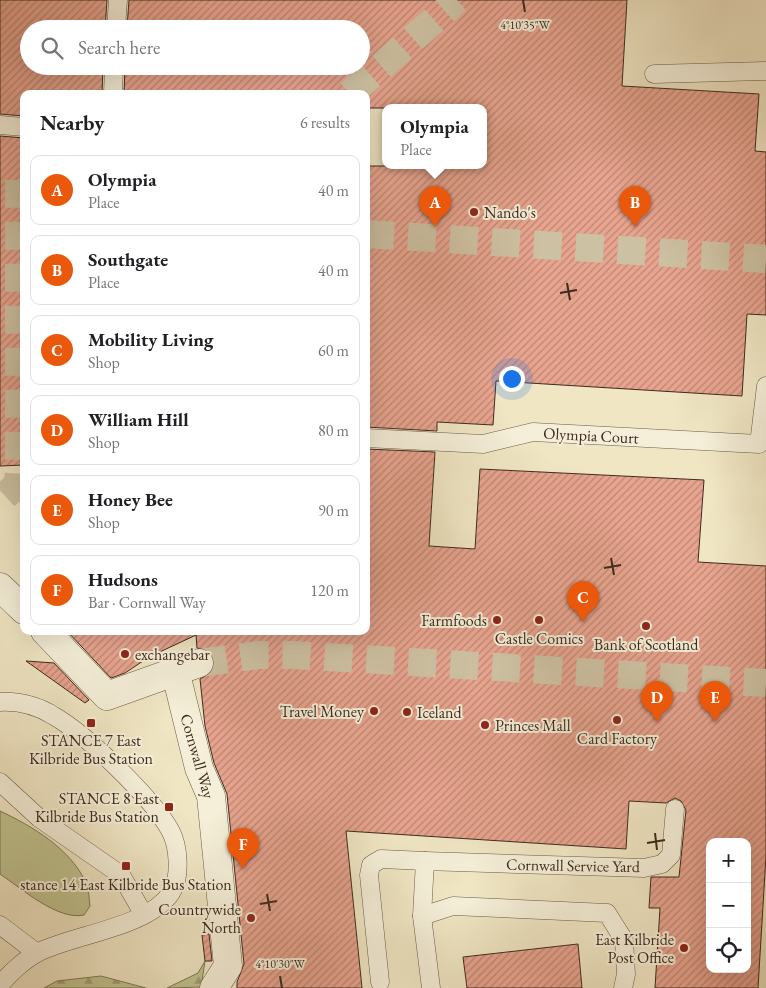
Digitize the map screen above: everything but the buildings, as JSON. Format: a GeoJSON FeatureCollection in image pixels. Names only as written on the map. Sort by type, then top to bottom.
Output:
{"type":"FeatureCollection","features":[{"type":"Feature","properties":{"kind":"street"},"geometry":{"type":"LineString","coordinates":[[0,587],[20,606]]}},
{"type":"Feature","properties":{"kind":"street","name":"Cornwall Way"},"geometry":{"type":"LineString","coordinates":[[48,635],[107,696],[187,667],[199,768],[211,796],[228,966],[214,988]]}},
{"type":"Feature","properties":{"kind":"lane"},"geometry":{"type":"LineString","coordinates":[[117,20],[118,0]]}},
{"type":"Feature","properties":{"kind":"lane"},"geometry":{"type":"LineString","coordinates":[[654,74],[766,70]]}},
{"type":"Feature","properties":{"kind":"lane"},"geometry":{"type":"LineString","coordinates":[[113,90],[114,75]]}},
{"type":"Feature","properties":{"kind":"lane"},"geometry":{"type":"LineString","coordinates":[[0,125],[20,127]]}},
{"type":"Feature","properties":{"kind":"lane","name":"Olympia Court"},"geometry":{"type":"LineString","coordinates":[[370,438],[483,444],[533,432],[759,444],[766,386]]}},
{"type":"Feature","properties":{"kind":"lane"},"geometry":{"type":"LineString","coordinates":[[0,702],[31,705],[55,716],[100,752],[148,801],[171,831],[177,854],[177,876],[172,892],[161,903],[144,915],[37,953],[0,985]]}},
{"type":"Feature","properties":{"kind":"lane"},"geometry":{"type":"LineString","coordinates":[[0,782],[39,818],[121,875],[144,915]]}},
{"type":"Feature","properties":{"kind":"lane","name":"Cornwall Service Yard"},"geometry":{"type":"LineString","coordinates":[[380,982],[369,875],[371,866],[381,859],[644,868],[662,864],[671,855],[675,809]]}},
{"type":"Feature","properties":{"kind":"lane"},"geometry":{"type":"LineString","coordinates":[[425,861],[422,916],[431,988]]}},
{"type":"Feature","properties":{"kind":"lane"},"geometry":{"type":"LineString","coordinates":[[422,916],[453,906],[607,914],[624,940],[626,974],[623,988]]}},
{"type":"Feature","properties":{"kind":"lane"},"geometry":{"type":"LineString","coordinates":[[0,926],[37,953]]}},
{"type":"Feature","properties":{"kind":"green space"},"geometry":{"type":"Polygon","coordinates":[[[0,811],[37,831],[61,849],[71,860],[88,889],[90,906],[84,915],[74,916],[52,908],[29,895],[0,874],[0,811]]]}},
{"type":"Feature","properties":{"kind":"green space"},"geometry":{"type":"Polygon","coordinates":[[[205,961],[201,987],[167,988],[198,973],[205,961]]]}},
{"type":"Feature","properties":{"kind":"green space"},"geometry":{"type":"Polygon","coordinates":[[[101,976],[146,988],[44,988],[57,981],[101,976]]]}},
{"type":"Feature","properties":{"kind":"tunnel"},"geometry":{"type":"LineString","coordinates":[[355,90],[457,0]]}},
{"type":"Feature","properties":{"kind":"tunnel"},"geometry":{"type":"LineString","coordinates":[[5,496],[18,484],[19,468],[19,177]]}},
{"type":"Feature","properties":{"kind":"tunnel"},"geometry":{"type":"LineString","coordinates":[[370,234],[766,259]]}},
{"type":"Feature","properties":{"kind":"tunnel"},"geometry":{"type":"LineString","coordinates":[[199,663],[259,655],[293,655],[766,683]]}},
{"type":"Feature","properties":{"kind":"place","name":"Nando's"},"geometry":{"type":"Point","coordinates":[474,212]}},
{"type":"Feature","properties":{"kind":"place","name":"Olympia"},"geometry":{"type":"Point","coordinates":[435,227]}},
{"type":"Feature","properties":{"kind":"place","name":"Southgate"},"geometry":{"type":"Point","coordinates":[635,227]}},
{"type":"Feature","properties":{"kind":"place","name":"Farmfoods"},"geometry":{"type":"Point","coordinates":[497,620]}},
{"type":"Feature","properties":{"kind":"place","name":"Castle Comics"},"geometry":{"type":"Point","coordinates":[539,620]}},
{"type":"Feature","properties":{"kind":"place","name":"Mobility Living"},"geometry":{"type":"Point","coordinates":[583,622]}},
{"type":"Feature","properties":{"kind":"place","name":"Bank of Scotland"},"geometry":{"type":"Point","coordinates":[646,626]}},
{"type":"Feature","properties":{"kind":"place","name":"exchangebar"},"geometry":{"type":"Point","coordinates":[125,654]}},
{"type":"Feature","properties":{"kind":"place","name":"Travel Money"},"geometry":{"type":"Point","coordinates":[374,711]}},
{"type":"Feature","properties":{"kind":"place","name":"Iceland"},"geometry":{"type":"Point","coordinates":[407,712]}},
{"type":"Feature","properties":{"kind":"place","name":"Card Factory"},"geometry":{"type":"Point","coordinates":[617,720]}},
{"type":"Feature","properties":{"kind":"place","name":"William Hill"},"geometry":{"type":"Point","coordinates":[657,722]}},
{"type":"Feature","properties":{"kind":"place","name":"Honey Bee"},"geometry":{"type":"Point","coordinates":[715,722]}},
{"type":"Feature","properties":{"kind":"place","name":"STANCE 7 East Kilbride Bus Station"},"geometry":{"type":"Point","coordinates":[91,723]}},
{"type":"Feature","properties":{"kind":"place","name":"Princes Mall"},"geometry":{"type":"Point","coordinates":[485,725]}},
{"type":"Feature","properties":{"kind":"place","name":"STANCE 8 East Kilbride Bus Station"},"geometry":{"type":"Point","coordinates":[169,807]}},
{"type":"Feature","properties":{"kind":"place","name":"stance 14 East Kilbride Bus Station"},"geometry":{"type":"Point","coordinates":[126,866]}},
{"type":"Feature","properties":{"kind":"place","name":"Hudsons"},"geometry":{"type":"Point","coordinates":[243,869]}},
{"type":"Feature","properties":{"kind":"place","name":"Countrywide North"},"geometry":{"type":"Point","coordinates":[251,918]}},
{"type":"Feature","properties":{"kind":"place","name":"East Kilbride Post Office"},"geometry":{"type":"Point","coordinates":[684,948]}}]}
